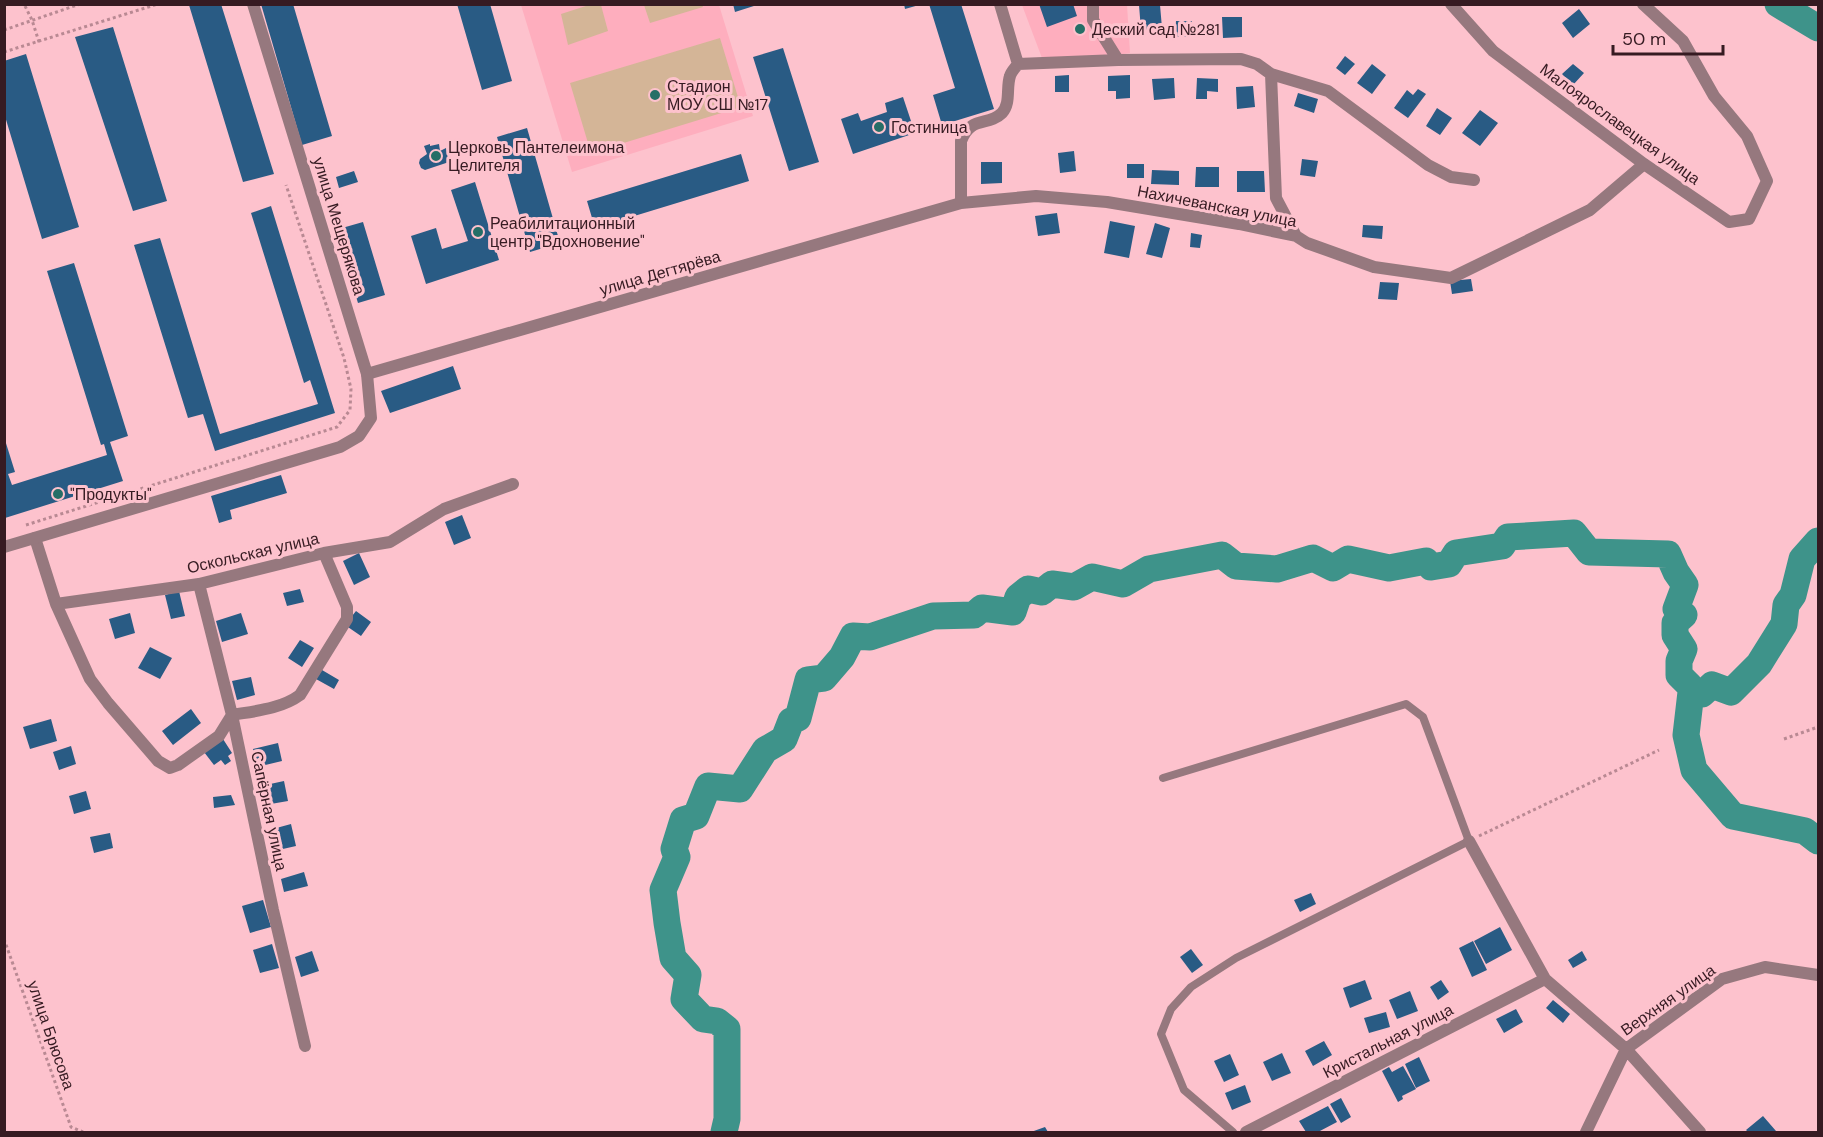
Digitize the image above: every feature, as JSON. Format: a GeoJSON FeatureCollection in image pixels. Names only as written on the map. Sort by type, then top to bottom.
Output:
{"type":"FeatureCollection","features":[{"type":"Feature","properties":{"kind":"street","name":"улица Мещерякова"},"geometry":{"type":"LineString","coordinates":[[34,538],[340,447],[359,436],[371,418],[367,374],[253,4]]}},
{"type":"Feature","properties":{"kind":"street"},"geometry":{"type":"LineString","coordinates":[[999,4],[1018,64]]}},
{"type":"Feature","properties":{"kind":"street"},"geometry":{"type":"LineString","coordinates":[[1093,4],[1093,20],[1118,60]]}},
{"type":"Feature","properties":{"kind":"street","name":"Малоярославецкая улица"},"geometry":{"type":"LineString","coordinates":[[1451,4],[1493,51],[1644,164],[1728,222],[1749,219],[1767,181],[1747,136],[1714,96],[1683,41],[1643,4]]}},
{"type":"Feature","properties":{"kind":"street"},"geometry":{"type":"LineString","coordinates":[[961,203],[961,141],[964,132],[971,125],[1000,115],[1007,107],[1010,74],[1018,64],[1240,59],[1257,64],[1271,74],[1328,91],[1428,165],[1451,177],[1474,180]]}},
{"type":"Feature","properties":{"kind":"street"},"geometry":{"type":"LineString","coordinates":[[1271,74],[1276,198],[1296,236]]}},
{"type":"Feature","properties":{"kind":"street","name":"Нахичеванская улица"},"geometry":{"type":"LineString","coordinates":[[961,203],[1036,196],[1107,202],[1296,236],[1307,243],[1374,267],[1451,278],[1590,210],[1644,164]]}},
{"type":"Feature","properties":{"kind":"street","name":"улица Дегтярёва"},"geometry":{"type":"LineString","coordinates":[[367,374],[961,203]]}},
{"type":"Feature","properties":{"kind":"street","name":"Оскольская улица"},"geometry":{"type":"LineString","coordinates":[[56,603],[199,584],[324,553],[390,542],[444,509],[513,484]]}},
{"type":"Feature","properties":{"kind":"street"},"geometry":{"type":"LineString","coordinates":[[4,547],[34,538],[56,603],[90,679],[158,761],[170,768],[178,765],[219,736],[232,715],[279,706],[291,702],[300,695],[347,618],[348,607],[324,553]]}},
{"type":"Feature","properties":{"kind":"street","name":"Сапёрная улица"},"geometry":{"type":"LineString","coordinates":[[199,584],[232,715],[273,910],[305,1046]]}},
{"type":"Feature","properties":{"kind":"street"},"geometry":{"type":"LineString","coordinates":[[1470,841],[1545,979],[1626,1049],[1700,1132]]}},
{"type":"Feature","properties":{"kind":"street","name":"Верхняя улица"},"geometry":{"type":"LineString","coordinates":[[1586,1132],[1626,1049],[1722,979],[1765,967],[1818,975]]}},
{"type":"Feature","properties":{"kind":"street","name":"Кристальная улица"},"geometry":{"type":"LineString","coordinates":[[1246,1132],[1545,979]]}},
{"type":"Feature","properties":{"kind":"lane"},"geometry":{"type":"LineString","coordinates":[[1163,778],[1406,704],[1423,717],[1470,841],[1236,957],[1191,987],[1171,1009],[1161,1034],[1184,1090],[1233,1132]]}},
{"type":"Feature","properties":{"kind":"path"},"geometry":{"type":"LineString","coordinates":[[4,30],[80,4]]}},
{"type":"Feature","properties":{"kind":"path"},"geometry":{"type":"LineString","coordinates":[[138,4],[140,10]]}},
{"type":"Feature","properties":{"kind":"path"},"geometry":{"type":"LineString","coordinates":[[4,52],[158,4]]}},
{"type":"Feature","properties":{"kind":"path"},"geometry":{"type":"LineString","coordinates":[[26,5],[39,42]]}},
{"type":"Feature","properties":{"kind":"path"},"geometry":{"type":"LineString","coordinates":[[16,528],[337,427],[350,410],[351,389],[344,358],[286,185]]}},
{"type":"Feature","properties":{"kind":"path"},"geometry":{"type":"LineString","coordinates":[[1784,739],[1818,727]]}},
{"type":"Feature","properties":{"kind":"path"},"geometry":{"type":"LineString","coordinates":[[1470,841],[1659,750]]}},
{"type":"Feature","properties":{"kind":"path","name":"улица Брюсова"},"geometry":{"type":"LineString","coordinates":[[4,939],[71,1127],[84,1132]]}},
{"type":"Feature","properties":{"kind":"shaded area"},"geometry":{"type":"Polygon","coordinates":[[[521,5],[719,5],[753,116],[572,172],[521,5]]]}},
{"type":"Feature","properties":{"kind":"shaded area"},"geometry":{"type":"Polygon","coordinates":[[[589,5],[601,5],[608,31],[568,45],[561,14],[589,5]]]}},
{"type":"Feature","properties":{"kind":"shaded area"},"geometry":{"type":"Polygon","coordinates":[[[644,5],[702,5],[703,7],[650,23],[644,5]]]}},
{"type":"Feature","properties":{"kind":"shaded area","name":"Деский сад №281"},"geometry":{"type":"Polygon","coordinates":[[[1022,5],[1127,5],[1130,53],[1045,66],[1022,5]]]}},
{"type":"Feature","properties":{"kind":"shaded area","name":"Стадион МОУ СШ №17"},"geometry":{"type":"Polygon","coordinates":[[[720,38],[741,107],[591,153],[570,83],[720,38]]]}},
{"type":"Feature","properties":{"kind":"building"},"geometry":{"type":"Polygon","coordinates":[[[221,4],[274,174],[243,182],[189,5],[221,4]]]}},
{"type":"Feature","properties":{"kind":"building"},"geometry":{"type":"Polygon","coordinates":[[[261,4],[293,4],[332,136],[302,145],[261,4]]]}},
{"type":"Feature","properties":{"kind":"building"},"geometry":{"type":"Polygon","coordinates":[[[457,4],[490,4],[512,81],[482,90],[457,4]]]}},
{"type":"Feature","properties":{"kind":"building"},"geometry":{"type":"Polygon","coordinates":[[[733,4],[757,4],[757,5],[735,12],[733,4]]]}},
{"type":"Feature","properties":{"kind":"building"},"geometry":{"type":"Polygon","coordinates":[[[904,4],[919,4],[919,5],[905,9],[904,4]]]}},
{"type":"Feature","properties":{"kind":"building"},"geometry":{"type":"Polygon","coordinates":[[[929,4],[961,4],[994,109],[942,125],[933,95],[955,88],[929,4]]]}},
{"type":"Feature","properties":{"kind":"building"},"geometry":{"type":"Polygon","coordinates":[[[1039,4],[1073,4],[1077,16],[1047,27],[1039,4]]]}},
{"type":"Feature","properties":{"kind":"building"},"geometry":{"type":"Polygon","coordinates":[[[1139,5],[1160,5],[1162,28],[1141,30],[1139,5]]]}},
{"type":"Feature","properties":{"kind":"building"},"geometry":{"type":"Polygon","coordinates":[[[1579,9],[1590,24],[1573,38],[1562,23],[1579,9]]]}},
{"type":"Feature","properties":{"kind":"building"},"geometry":{"type":"Polygon","coordinates":[[[1222,17],[1242,17],[1242,37],[1223,38],[1222,17]]]}},
{"type":"Feature","properties":{"kind":"building"},"geometry":{"type":"Polygon","coordinates":[[[1176,21],[1192,21],[1192,37],[1175,37],[1176,21]]]}},
{"type":"Feature","properties":{"kind":"building"},"geometry":{"type":"Polygon","coordinates":[[[113,27],[167,201],[133,211],[75,37],[113,27]]]}},
{"type":"Feature","properties":{"kind":"building"},"geometry":{"type":"Polygon","coordinates":[[[783,48],[819,162],[789,171],[753,57],[783,48]]]}},
{"type":"Feature","properties":{"kind":"building"},"geometry":{"type":"Polygon","coordinates":[[[26,54],[79,227],[42,239],[4,113],[4,61],[26,54]]]}},
{"type":"Feature","properties":{"kind":"building"},"geometry":{"type":"Polygon","coordinates":[[[1345,56],[1355,64],[1345,75],[1336,68],[1345,56]]]}},
{"type":"Feature","properties":{"kind":"building"},"geometry":{"type":"Polygon","coordinates":[[[1372,64],[1386,75],[1372,94],[1357,83],[1372,64]]]}},
{"type":"Feature","properties":{"kind":"building"},"geometry":{"type":"Polygon","coordinates":[[[1573,64],[1584,73],[1573,85],[1562,74],[1573,64]]]}},
{"type":"Feature","properties":{"kind":"building"},"geometry":{"type":"Polygon","coordinates":[[[1069,75],[1069,92],[1055,92],[1055,76],[1069,75]]]}},
{"type":"Feature","properties":{"kind":"building"},"geometry":{"type":"Polygon","coordinates":[[[1130,75],[1130,98],[1116,99],[1116,91],[1108,91],[1108,76],[1130,75]]]}},
{"type":"Feature","properties":{"kind":"building"},"geometry":{"type":"Polygon","coordinates":[[[1174,78],[1175,98],[1154,100],[1152,79],[1174,78]]]}},
{"type":"Feature","properties":{"kind":"building"},"geometry":{"type":"Polygon","coordinates":[[[1197,78],[1218,79],[1218,92],[1207,91],[1207,99],[1196,99],[1197,78]]]}},
{"type":"Feature","properties":{"kind":"building"},"geometry":{"type":"Polygon","coordinates":[[[1253,86],[1255,107],[1237,109],[1236,87],[1253,86]]]}},
{"type":"Feature","properties":{"kind":"building"},"geometry":{"type":"Polygon","coordinates":[[[1418,89],[1426,94],[1408,118],[1394,108],[1407,90],[1413,95],[1418,89]]]}},
{"type":"Feature","properties":{"kind":"building"},"geometry":{"type":"Polygon","coordinates":[[[1298,93],[1318,99],[1314,113],[1294,106],[1298,93]]]}},
{"type":"Feature","properties":{"kind":"building","name":"Гостиница"},"geometry":{"type":"Polygon","coordinates":[[[903,97],[915,133],[853,154],[841,119],[858,113],[861,121],[887,112],[885,103],[903,97]]]}},
{"type":"Feature","properties":{"kind":"building"},"geometry":{"type":"Polygon","coordinates":[[[1437,108],[1452,118],[1440,135],[1426,126],[1437,108]]]}},
{"type":"Feature","properties":{"kind":"building"},"geometry":{"type":"Polygon","coordinates":[[[1480,110],[1498,123],[1480,146],[1462,133],[1480,110]]]}},
{"type":"Feature","properties":{"kind":"building"},"geometry":{"type":"Polygon","coordinates":[[[527,128],[560,243],[530,252],[497,137],[527,128]]]}},
{"type":"Feature","properties":{"kind":"building","name":"Церковь Пантелеимона Целителя"},"geometry":{"type":"Polygon","coordinates":[[[430,144],[430,146],[439,144],[440,151],[446,148],[449,162],[425,170],[419,163],[420,159],[427,154],[424,146],[430,144]]]}},
{"type":"Feature","properties":{"kind":"building"},"geometry":{"type":"Polygon","coordinates":[[[1074,151],[1076,171],[1060,173],[1058,153],[1074,151]]]}},
{"type":"Feature","properties":{"kind":"building"},"geometry":{"type":"Polygon","coordinates":[[[741,154],[749,181],[595,228],[587,201],[741,154]]]}},
{"type":"Feature","properties":{"kind":"building"},"geometry":{"type":"Polygon","coordinates":[[[1302,159],[1318,161],[1315,177],[1300,175],[1302,159]]]}},
{"type":"Feature","properties":{"kind":"building"},"geometry":{"type":"Polygon","coordinates":[[[981,162],[1002,162],[1002,183],[981,184],[981,162]]]}},
{"type":"Feature","properties":{"kind":"building"},"geometry":{"type":"Polygon","coordinates":[[[1127,164],[1144,164],[1144,178],[1127,178],[1127,164]]]}},
{"type":"Feature","properties":{"kind":"building"},"geometry":{"type":"Polygon","coordinates":[[[1196,167],[1219,167],[1219,187],[1195,187],[1196,167]]]}},
{"type":"Feature","properties":{"kind":"building"},"geometry":{"type":"Polygon","coordinates":[[[1152,170],[1179,171],[1179,185],[1151,184],[1152,170]]]}},
{"type":"Feature","properties":{"kind":"building"},"geometry":{"type":"Polygon","coordinates":[[[354,171],[358,182],[339,188],[336,177],[354,171]]]}},
{"type":"Feature","properties":{"kind":"building"},"geometry":{"type":"Polygon","coordinates":[[[1237,171],[1264,171],[1265,192],[1237,192],[1237,171]]]}},
{"type":"Feature","properties":{"kind":"building","name":"Реабилитационный центр \"Вдохновение\""},"geometry":{"type":"Polygon","coordinates":[[[475,182],[499,260],[426,284],[411,236],[436,228],[442,249],[468,241],[451,190],[475,182]]]}},
{"type":"Feature","properties":{"kind":"building"},"geometry":{"type":"Polygon","coordinates":[[[271,206],[335,413],[215,451],[203,414],[188,418],[134,245],[160,238],[220,434],[318,404],[310,380],[304,383],[251,213],[271,206]]]}},
{"type":"Feature","properties":{"kind":"building"},"geometry":{"type":"Polygon","coordinates":[[[1057,213],[1060,233],[1038,236],[1035,216],[1057,213]]]}},
{"type":"Feature","properties":{"kind":"building"},"geometry":{"type":"Polygon","coordinates":[[[1110,221],[1135,226],[1129,258],[1104,253],[1110,221]]]}},
{"type":"Feature","properties":{"kind":"building"},"geometry":{"type":"Polygon","coordinates":[[[363,222],[385,295],[358,303],[335,230],[363,222]]]}},
{"type":"Feature","properties":{"kind":"building"},"geometry":{"type":"Polygon","coordinates":[[[1155,223],[1170,228],[1162,258],[1146,254],[1155,223]]]}},
{"type":"Feature","properties":{"kind":"building"},"geometry":{"type":"Polygon","coordinates":[[[1363,225],[1383,226],[1382,239],[1362,237],[1363,225]]]}},
{"type":"Feature","properties":{"kind":"building"},"geometry":{"type":"Polygon","coordinates":[[[1191,233],[1202,235],[1200,248],[1190,247],[1191,233]]]}},
{"type":"Feature","properties":{"kind":"building"},"geometry":{"type":"Polygon","coordinates":[[[74,263],[128,436],[110,442],[123,481],[5,518],[5,440],[15,472],[8,474],[12,485],[107,455],[104,444],[101,445],[47,271],[74,263]]]}},
{"type":"Feature","properties":{"kind":"building"},"geometry":{"type":"Polygon","coordinates":[[[1471,279],[1473,291],[1452,294],[1450,281],[1471,279]]]}},
{"type":"Feature","properties":{"kind":"building"},"geometry":{"type":"Polygon","coordinates":[[[1380,282],[1399,283],[1397,300],[1378,299],[1380,282]]]}},
{"type":"Feature","properties":{"kind":"building"},"geometry":{"type":"Polygon","coordinates":[[[453,366],[461,389],[390,413],[381,391],[453,366]]]}},
{"type":"Feature","properties":{"kind":"building"},"geometry":{"type":"Polygon","coordinates":[[[281,475],[287,493],[230,510],[232,519],[219,523],[211,496],[281,475]]]}},
{"type":"Feature","properties":{"kind":"building"},"geometry":{"type":"Polygon","coordinates":[[[462,515],[471,538],[454,545],[445,522],[462,515]]]}},
{"type":"Feature","properties":{"kind":"building"},"geometry":{"type":"Polygon","coordinates":[[[359,553],[370,577],[354,585],[343,561],[359,553]]]}},
{"type":"Feature","properties":{"kind":"building"},"geometry":{"type":"Polygon","coordinates":[[[300,589],[304,602],[287,606],[283,593],[300,589]]]}},
{"type":"Feature","properties":{"kind":"building"},"geometry":{"type":"Polygon","coordinates":[[[179,591],[185,616],[171,619],[165,595],[179,591]]]}},
{"type":"Feature","properties":{"kind":"building"},"geometry":{"type":"Polygon","coordinates":[[[356,611],[371,622],[361,636],[345,625],[356,611]]]}},
{"type":"Feature","properties":{"kind":"building"},"geometry":{"type":"Polygon","coordinates":[[[130,613],[135,633],[115,639],[109,619],[130,613]]]}},
{"type":"Feature","properties":{"kind":"building"},"geometry":{"type":"Polygon","coordinates":[[[241,613],[248,634],[222,642],[216,621],[241,613]]]}},
{"type":"Feature","properties":{"kind":"building"},"geometry":{"type":"Polygon","coordinates":[[[300,640],[314,648],[302,667],[288,658],[300,640]]]}},
{"type":"Feature","properties":{"kind":"building"},"geometry":{"type":"Polygon","coordinates":[[[150,647],[172,658],[160,679],[138,668],[150,647]]]}},
{"type":"Feature","properties":{"kind":"building"},"geometry":{"type":"Polygon","coordinates":[[[322,670],[339,680],[334,689],[316,679],[322,670]]]}},
{"type":"Feature","properties":{"kind":"building"},"geometry":{"type":"Polygon","coordinates":[[[251,677],[255,695],[237,700],[232,681],[251,677]]]}},
{"type":"Feature","properties":{"kind":"building"},"geometry":{"type":"Polygon","coordinates":[[[191,709],[201,723],[173,745],[162,731],[191,709]]]}},
{"type":"Feature","properties":{"kind":"building"},"geometry":{"type":"Polygon","coordinates":[[[51,719],[57,741],[30,749],[23,727],[51,719]]]}},
{"type":"Feature","properties":{"kind":"building"},"geometry":{"type":"Polygon","coordinates":[[[223,739],[232,753],[228,756],[231,761],[225,765],[221,760],[214,765],[204,752],[223,739]]]}},
{"type":"Feature","properties":{"kind":"building"},"geometry":{"type":"Polygon","coordinates":[[[278,743],[282,761],[257,767],[253,749],[278,743]]]}},
{"type":"Feature","properties":{"kind":"building"},"geometry":{"type":"Polygon","coordinates":[[[71,746],[76,764],[59,770],[53,752],[71,746]]]}},
{"type":"Feature","properties":{"kind":"building"},"geometry":{"type":"Polygon","coordinates":[[[284,781],[288,801],[265,805],[261,786],[284,781]]]}},
{"type":"Feature","properties":{"kind":"building"},"geometry":{"type":"Polygon","coordinates":[[[86,791],[91,809],[74,814],[69,796],[86,791]]]}},
{"type":"Feature","properties":{"kind":"building"},"geometry":{"type":"Polygon","coordinates":[[[231,795],[235,805],[214,808],[213,797],[231,795]]]}},
{"type":"Feature","properties":{"kind":"building"},"geometry":{"type":"Polygon","coordinates":[[[291,824],[296,846],[274,851],[269,830],[291,824]]]}},
{"type":"Feature","properties":{"kind":"building"},"geometry":{"type":"Polygon","coordinates":[[[110,833],[113,848],[94,853],[90,837],[110,833]]]}},
{"type":"Feature","properties":{"kind":"building"},"geometry":{"type":"Polygon","coordinates":[[[304,872],[308,886],[284,892],[281,879],[304,872]]]}},
{"type":"Feature","properties":{"kind":"building"},"geometry":{"type":"Polygon","coordinates":[[[1311,893],[1316,904],[1300,912],[1294,900],[1311,893]]]}},
{"type":"Feature","properties":{"kind":"building"},"geometry":{"type":"Polygon","coordinates":[[[263,900],[271,927],[250,933],[242,906],[263,900]]]}},
{"type":"Feature","properties":{"kind":"building"},"geometry":{"type":"Polygon","coordinates":[[[1500,927],[1512,950],[1486,964],[1474,941],[1500,927]]]}},
{"type":"Feature","properties":{"kind":"building"},"geometry":{"type":"Polygon","coordinates":[[[1473,941],[1487,970],[1472,977],[1459,948],[1473,941]]]}},
{"type":"Feature","properties":{"kind":"building"},"geometry":{"type":"Polygon","coordinates":[[[272,944],[279,968],[260,973],[253,950],[272,944]]]}},
{"type":"Feature","properties":{"kind":"building"},"geometry":{"type":"Polygon","coordinates":[[[1191,949],[1203,965],[1192,973],[1180,957],[1191,949]]]}},
{"type":"Feature","properties":{"kind":"building"},"geometry":{"type":"Polygon","coordinates":[[[312,951],[319,971],[301,977],[295,957],[312,951]]]}},
{"type":"Feature","properties":{"kind":"building"},"geometry":{"type":"Polygon","coordinates":[[[1582,951],[1587,960],[1573,968],[1568,960],[1582,951]]]}},
{"type":"Feature","properties":{"kind":"building"},"geometry":{"type":"Polygon","coordinates":[[[1365,980],[1372,999],[1350,1008],[1343,988],[1365,980]]]}},
{"type":"Feature","properties":{"kind":"building"},"geometry":{"type":"Polygon","coordinates":[[[1441,980],[1449,992],[1438,1000],[1430,987],[1441,980]]]}},
{"type":"Feature","properties":{"kind":"building"},"geometry":{"type":"Polygon","coordinates":[[[1410,991],[1418,1011],[1397,1019],[1389,1000],[1410,991]]]}},
{"type":"Feature","properties":{"kind":"building"},"geometry":{"type":"Polygon","coordinates":[[[1553,1000],[1570,1014],[1563,1023],[1546,1008],[1553,1000]]]}},
{"type":"Feature","properties":{"kind":"building"},"geometry":{"type":"Polygon","coordinates":[[[1516,1009],[1523,1022],[1504,1033],[1496,1019],[1516,1009]]]}},
{"type":"Feature","properties":{"kind":"building"},"geometry":{"type":"Polygon","coordinates":[[[1386,1012],[1390,1027],[1369,1033],[1364,1018],[1386,1012]]]}},
{"type":"Feature","properties":{"kind":"building"},"geometry":{"type":"Polygon","coordinates":[[[1324,1041],[1332,1055],[1313,1066],[1305,1051],[1324,1041]]]}},
{"type":"Feature","properties":{"kind":"building"},"geometry":{"type":"Polygon","coordinates":[[[1282,1053],[1291,1073],[1272,1081],[1263,1062],[1282,1053]]]}},
{"type":"Feature","properties":{"kind":"building"},"geometry":{"type":"Polygon","coordinates":[[[1230,1054],[1239,1075],[1224,1082],[1214,1061],[1230,1054]]]}},
{"type":"Feature","properties":{"kind":"building"},"geometry":{"type":"Polygon","coordinates":[[[1419,1057],[1430,1081],[1416,1088],[1405,1064],[1419,1057]]]}},
{"type":"Feature","properties":{"kind":"building"},"geometry":{"type":"Polygon","coordinates":[[[1403,1066],[1416,1089],[1402,1096],[1403,1099],[1398,1102],[1382,1071],[1389,1067],[1392,1072],[1403,1066]]]}},
{"type":"Feature","properties":{"kind":"building"},"geometry":{"type":"Polygon","coordinates":[[[1245,1085],[1251,1102],[1232,1110],[1225,1093],[1245,1085]]]}},
{"type":"Feature","properties":{"kind":"building"},"geometry":{"type":"Polygon","coordinates":[[[1341,1098],[1351,1117],[1341,1123],[1330,1104],[1341,1098]]]}},
{"type":"Feature","properties":{"kind":"building"},"geometry":{"type":"Polygon","coordinates":[[[1328,1106],[1337,1122],[1318,1132],[1306,1132],[1299,1121],[1328,1106]]]}},
{"type":"Feature","properties":{"kind":"building"},"geometry":{"type":"Polygon","coordinates":[[[1763,1116],[1776,1131],[1748,1132],[1746,1130],[1763,1116]]]}},
{"type":"Feature","properties":{"kind":"building"},"geometry":{"type":"Polygon","coordinates":[[[1045,1127],[1048,1132],[1031,1132],[1045,1127]]]}},
{"type":"Feature","properties":{"kind":"waterway"},"geometry":{"type":"LineString","coordinates":[[1778,4],[1818,28]]}},
{"type":"Feature","properties":{"kind":"waterway"},"geometry":{"type":"LineString","coordinates":[[724,1132],[727,1119],[727,1029],[717,1021],[703,1019],[684,999],[688,975],[673,958],[663,890],[677,857],[674,849],[683,820],[696,816],[708,786],[740,789],[765,750],[784,739],[791,721],[798,718],[808,680],[824,678],[842,657],[853,636],[870,637],[933,616],[974,615],[982,608],[1013,612],[1018,597],[1028,589],[1042,592],[1052,584],[1074,587],[1092,577],[1123,584],[1149,569],[1222,555],[1236,566],[1277,569],[1313,558],[1333,568],[1348,559],[1389,568],[1426,561],[1431,567],[1449,564],[1456,553],[1502,546],[1508,537],[1574,533],[1589,552],[1668,554],[1685,585],[1676,609],[1684,615],[1675,623],[1675,635],[1684,649],[1679,661],[1679,675],[1690,686],[1691,692],[1702,694],[1712,685],[1731,692],[1759,664],[1784,624],[1786,605],[1793,595],[1802,559],[1818,541]]}},
{"type":"Feature","properties":{"kind":"waterway"},"geometry":{"type":"LineString","coordinates":[[1691,692],[1686,735],[1694,770],[1733,816],[1805,831],[1818,841]]}},
{"type":"Feature","properties":{"kind":"place","name":"Деский сад №281"},"geometry":{"type":"Point","coordinates":[1080,29]}},
{"type":"Feature","properties":{"kind":"place","name":"Стадион МОУ СШ №17"},"geometry":{"type":"Point","coordinates":[655,95]}},
{"type":"Feature","properties":{"kind":"place","name":"Гостиница"},"geometry":{"type":"Point","coordinates":[879,127]}},
{"type":"Feature","properties":{"kind":"place","name":"Церковь Пантелеимона Целителя"},"geometry":{"type":"Point","coordinates":[436,156]}},
{"type":"Feature","properties":{"kind":"place","name":"Реабилитационный центр \"Вдохновение\""},"geometry":{"type":"Point","coordinates":[478,232]}},
{"type":"Feature","properties":{"kind":"place","name":"\"Продукты\""},"geometry":{"type":"Point","coordinates":[58,494]}}]}
